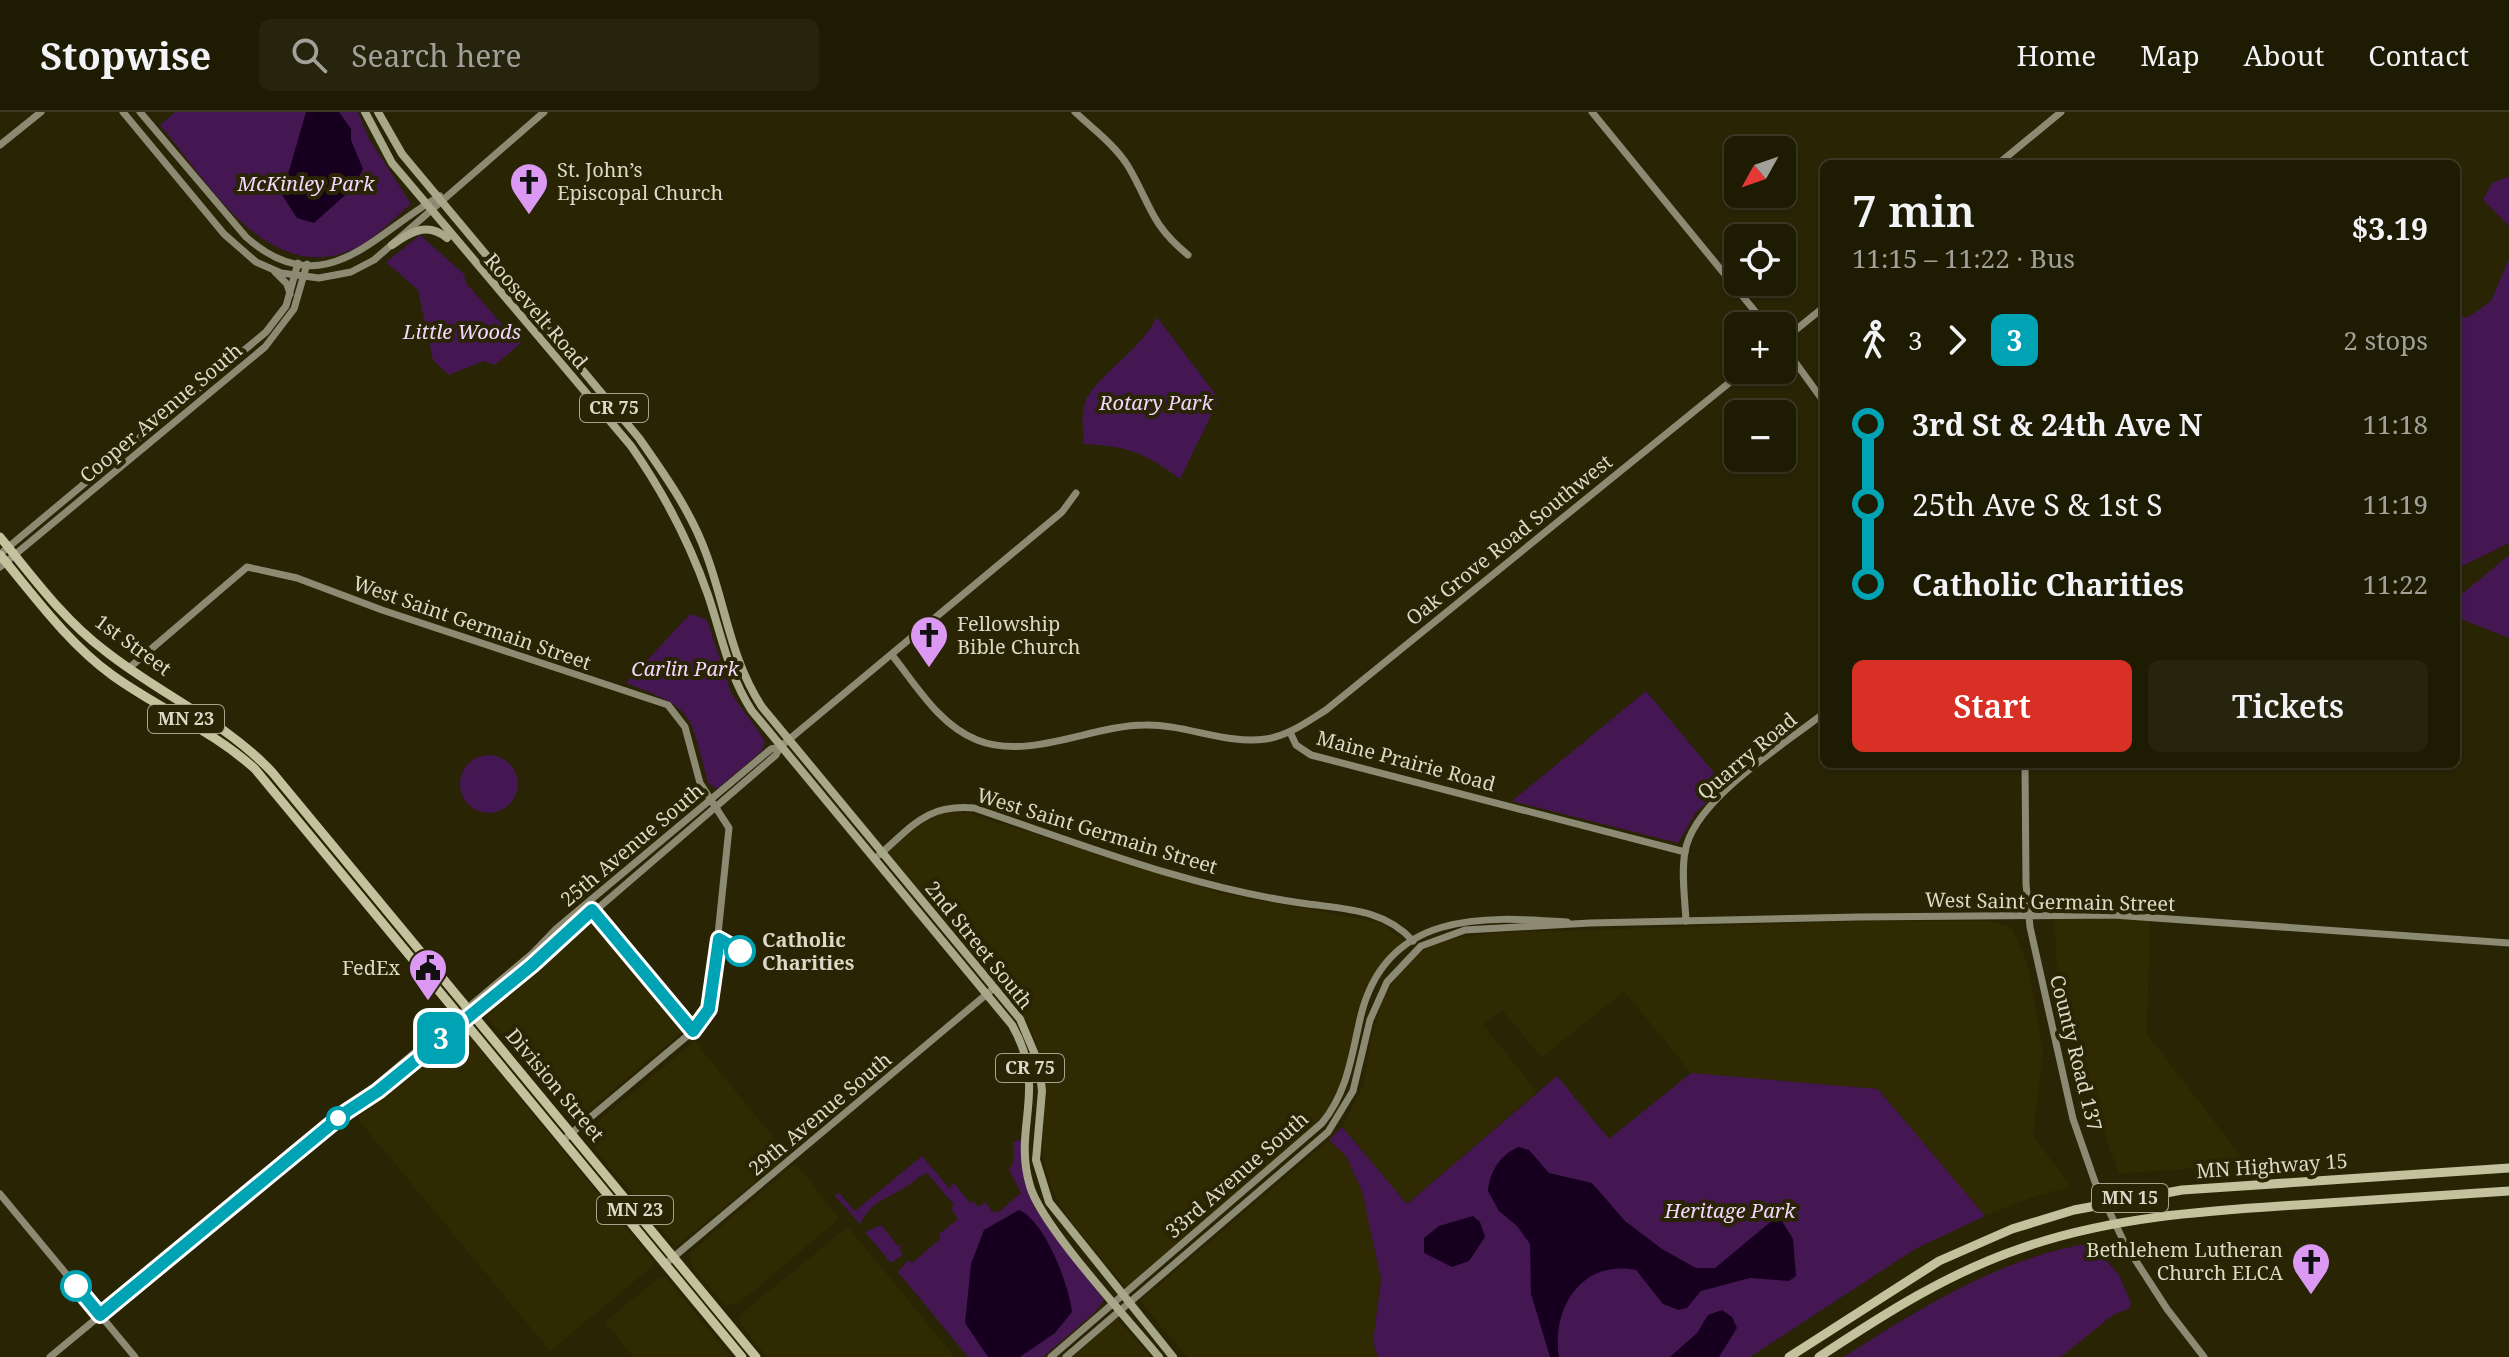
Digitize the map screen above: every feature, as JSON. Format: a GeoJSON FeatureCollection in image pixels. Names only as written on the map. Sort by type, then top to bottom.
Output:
{"type":"FeatureCollection","features":[{"type":"Feature","properties":{"kind":"highway","name":"1st Street"},"geometry":{"type":"LineString","coordinates":[[0,537],[5,557],[69,637],[100,666],[259,766]]}},
{"type":"Feature","properties":{"kind":"highway","name":"1st Street"},"geometry":{"type":"LineString","coordinates":[[5,557],[72,622],[129,668],[213,720],[259,766]]}},
{"type":"Feature","properties":{"kind":"highway","name":"Division Street"},"geometry":{"type":"LineString","coordinates":[[259,766],[670,1261],[756,1357]]}},
{"type":"Feature","properties":{"kind":"highway","name":"MN Highway 15"},"geometry":{"type":"LineString","coordinates":[[1789,1357],[1939,1261],[2012,1229],[2074,1210],[2182,1190],[2509,1168]]}},
{"type":"Feature","properties":{"kind":"highway","name":"MN Highway 15"},"geometry":{"type":"LineString","coordinates":[[1819,1357],[1890,1310],[1950,1277],[2021,1248],[2081,1230],[2191,1211],[2509,1191]]}},
{"type":"Feature","properties":{"kind":"highway","name":"Division Street"},"geometry":{"type":"LineString","coordinates":[[670,1261],[742,1357]]}},
{"type":"Feature","properties":{"kind":"main road","name":"Roosevelt Road"},"geometry":{"type":"LineString","coordinates":[[365,112],[392,163],[631,446],[654,480],[694,558],[737,688],[780,747]]}},
{"type":"Feature","properties":{"kind":"main road","name":"Roosevelt Road"},"geometry":{"type":"LineString","coordinates":[[378,112],[402,154],[442,197],[639,438],[666,476],[707,555],[735,657],[748,686],[789,739]]}},
{"type":"Feature","properties":{"kind":"main road"},"geometry":{"type":"LineString","coordinates":[[392,245],[413,232],[433,228],[469,257]]}},
{"type":"Feature","properties":{"kind":"main road","name":"2nd Street South"},"geometry":{"type":"LineString","coordinates":[[789,739],[1020,1019],[1039,1064],[1042,1091],[1036,1160],[1042,1184],[1064,1223],[1173,1357]]}},
{"type":"Feature","properties":{"kind":"main road","name":"2nd Street South"},"geometry":{"type":"LineString","coordinates":[[780,747],[1012,1025],[1030,1067],[1025,1152],[1030,1188],[1047,1219],[1159,1357]]}},
{"type":"Feature","properties":{"kind":"street"},"geometry":{"type":"LineString","coordinates":[[0,145],[41,112]]}},
{"type":"Feature","properties":{"kind":"street"},"geometry":{"type":"LineString","coordinates":[[123,112],[231,241],[287,284],[290,296]]}},
{"type":"Feature","properties":{"kind":"street"},"geometry":{"type":"LineString","coordinates":[[140,112],[246,237],[266,252],[302,264],[355,256],[428,208],[544,112]]}},
{"type":"Feature","properties":{"kind":"street"},"geometry":{"type":"LineString","coordinates":[[1075,112],[1111,144],[1128,167],[1154,220],[1188,255]]}},
{"type":"Feature","properties":{"kind":"street"},"geometry":{"type":"LineString","coordinates":[[1592,112],[1756,312]]}},
{"type":"Feature","properties":{"kind":"street"},"geometry":{"type":"LineString","coordinates":[[2003,160],[2061,112]]}},
{"type":"Feature","properties":{"kind":"street"},"geometry":{"type":"LineString","coordinates":[[270,269],[305,277],[351,272],[392,245],[428,208]]}},
{"type":"Feature","properties":{"kind":"street"},"geometry":{"type":"LineString","coordinates":[[5,557],[260,338],[277,320],[302,264]]}},
{"type":"Feature","properties":{"kind":"street","name":"Cooper Avenue South"},"geometry":{"type":"LineString","coordinates":[[5,557],[265,347],[289,318],[305,277],[302,264]]}},
{"type":"Feature","properties":{"kind":"street"},"geometry":{"type":"LineString","coordinates":[[1796,330],[1820,310]]}},
{"type":"Feature","properties":{"kind":"street"},"geometry":{"type":"LineString","coordinates":[[1796,362],[1820,396]]}},
{"type":"Feature","properties":{"kind":"street","name":"Oak Grove Road Southwest"},"geometry":{"type":"LineString","coordinates":[[1290,732],[1326,710],[1728,384]]}},
{"type":"Feature","properties":{"kind":"street","name":"25th Avenue South"},"geometry":{"type":"LineString","coordinates":[[50,1357],[346,1112],[378,1091],[465,1013],[714,804],[771,749],[780,747],[1062,512],[1076,493]]}},
{"type":"Feature","properties":{"kind":"street","name":"West Saint Germain Street"},"geometry":{"type":"LineString","coordinates":[[129,668],[247,567],[297,578],[382,610],[668,705],[685,727],[700,783],[714,804]]}},
{"type":"Feature","properties":{"kind":"street","name":"Maine Prairie Road"},"geometry":{"type":"LineString","coordinates":[[892,655],[943,717],[979,741],[1016,746],[1141,725],[1170,725],[1242,739],[1265,739],[1290,732],[1296,745],[1311,755],[1685,852]]}},
{"type":"Feature","properties":{"kind":"street","name":"Quarry Road"},"geometry":{"type":"LineString","coordinates":[[1686,921],[1685,852],[1694,825],[1716,799],[1820,716]]}},
{"type":"Feature","properties":{"kind":"street","name":"County Road 137"},"geometry":{"type":"LineString","coordinates":[[2025,768],[2029,916],[2058,1065],[2095,1182],[2125,1244],[2167,1309],[2204,1357]]}},
{"type":"Feature","properties":{"kind":"street"},"geometry":{"type":"LineString","coordinates":[[567,1136],[704,1019],[711,1002],[729,828],[714,804]]}},
{"type":"Feature","properties":{"kind":"street","name":"West Saint Germain Street"},"geometry":{"type":"LineString","coordinates":[[874,859],[921,818],[948,806],[974,808],[1200,882],[1268,898],[1370,913],[1394,923],[1419,948],[1465,930],[1590,923],[2113,915],[2291,925],[2509,943]]}},
{"type":"Feature","properties":{"kind":"street","name":"West Saint Germain Street"},"geometry":{"type":"LineString","coordinates":[[1413,940],[1444,925],[1482,918],[1590,923]]}},
{"type":"Feature","properties":{"kind":"street","name":"33rd Avenue South"},"geometry":{"type":"LineString","coordinates":[[1051,1357],[1330,1114],[1347,1076],[1370,990],[1390,961],[1413,940]]}},
{"type":"Feature","properties":{"kind":"street","name":"33rd Avenue South"},"geometry":{"type":"LineString","coordinates":[[1066,1357],[1331,1128],[1353,1091],[1381,991],[1401,964],[1419,948]]}},
{"type":"Feature","properties":{"kind":"street","name":"29th Avenue South"},"geometry":{"type":"LineString","coordinates":[[670,1261],[994,988]]}},
{"type":"Feature","properties":{"kind":"street"},"geometry":{"type":"LineString","coordinates":[[0,1194],[135,1357]]}},
{"type":"Feature","properties":{"kind":"shaded area"},"geometry":{"type":"Polygon","coordinates":[[[306,112],[339,112],[351,129],[351,140],[363,169],[352,189],[314,223],[297,218],[282,195],[306,112]]]}},
{"type":"Feature","properties":{"kind":"shaded area"},"geometry":{"type":"Polygon","coordinates":[[[949,812],[969,813],[1219,893],[1379,922],[1405,941],[1393,951],[1365,993],[1341,1089],[1321,1120],[1126,1288],[1066,1216],[1050,1186],[1042,1151],[1046,1072],[1029,1024],[888,852],[926,819],[949,812]]]}},
{"type":"Feature","properties":{"kind":"shaded area"},"geometry":{"type":"Polygon","coordinates":[[[2054,918],[2150,919],[2147,1034],[2247,1164],[2119,1174],[2068,1037],[2059,1000],[2054,918]]]}},
{"type":"Feature","properties":{"kind":"shaded area"},"geometry":{"type":"Polygon","coordinates":[[[595,920],[684,1031],[573,1123],[487,1017],[487,1009],[595,920]]]}},
{"type":"Feature","properties":{"kind":"shaded area"},"geometry":{"type":"Polygon","coordinates":[[[1865,921],[1990,921],[2011,927],[2027,961],[2043,1053],[2033,1136],[2072,1187],[2041,1194],[1985,1216],[1878,1089],[1691,1073],[1624,991],[1542,1058],[1502,1010],[1483,1025],[1537,1092],[1407,1204],[1342,1127],[1363,1086],[1371,1038],[1383,998],[1400,972],[1419,953],[1439,941],[1490,933],[1865,921]]]}},
{"type":"Feature","properties":{"kind":"shaded area"},"geometry":{"type":"Polygon","coordinates":[[[465,1031],[654,1262],[652,1267],[550,1351],[357,1118],[465,1031]]]}},
{"type":"Feature","properties":{"kind":"shaded area"},"geometry":{"type":"Polygon","coordinates":[[[695,1041],[788,1156],[676,1246],[582,1134],[695,1041]]]}},
{"type":"Feature","properties":{"kind":"shaded area"},"geometry":{"type":"Polygon","coordinates":[[[1329,1140],[1346,1156],[1371,1207],[1382,1262],[1373,1343],[1378,1357],[1187,1357],[1140,1301],[1329,1140]]]}},
{"type":"Feature","properties":{"kind":"shaded area"},"geometry":{"type":"Polygon","coordinates":[[[1519,1147],[1529,1150],[1549,1173],[1592,1183],[1625,1221],[1662,1249],[1696,1268],[1715,1268],[1768,1224],[1776,1219],[1782,1221],[1793,1239],[1796,1276],[1789,1281],[1750,1278],[1701,1291],[1687,1308],[1679,1310],[1663,1304],[1636,1270],[1600,1272],[1574,1291],[1560,1321],[1559,1357],[1550,1357],[1531,1294],[1530,1244],[1517,1226],[1499,1211],[1488,1191],[1497,1164],[1519,1147]]]}},
{"type":"Feature","properties":{"kind":"shaded area"},"geometry":{"type":"Polygon","coordinates":[[[793,1165],[798,1166],[839,1219],[739,1303],[726,1306],[694,1269],[689,1254],[793,1165]]]}},
{"type":"Feature","properties":{"kind":"shaded area"},"geometry":{"type":"Polygon","coordinates":[[[1019,1210],[1038,1227],[1054,1255],[1072,1312],[1055,1333],[1020,1357],[988,1357],[965,1323],[971,1264],[984,1230],[1019,1210]]]}},
{"type":"Feature","properties":{"kind":"shaded area"},"geometry":{"type":"Polygon","coordinates":[[[1473,1216],[1480,1222],[1485,1237],[1469,1261],[1452,1267],[1424,1253],[1424,1238],[1439,1226],[1473,1216]]]}},
{"type":"Feature","properties":{"kind":"shaded area"},"geometry":{"type":"Polygon","coordinates":[[[847,1227],[955,1357],[767,1357],[740,1324],[740,1315],[847,1227]]]}},
{"type":"Feature","properties":{"kind":"shaded area"},"geometry":{"type":"Polygon","coordinates":[[[665,1277],[731,1357],[633,1357],[605,1322],[658,1279],[665,1277]]]}},
{"type":"Feature","properties":{"kind":"shaded area"},"geometry":{"type":"Polygon","coordinates":[[[1722,1310],[1732,1317],[1737,1328],[1719,1357],[1670,1357],[1697,1333],[1708,1315],[1722,1310]]]}},
{"type":"Feature","properties":{"kind":"shaded area"},"geometry":{"type":"Polygon","coordinates":[[[1115,1320],[1151,1357],[1073,1357],[1115,1320]]]}},
{"type":"Feature","properties":{"kind":"green space","name":"McKinley Park"},"geometry":{"type":"Polygon","coordinates":[[[175,112],[358,112],[369,139],[411,204],[358,247],[326,257],[296,255],[269,243],[220,200],[160,125],[175,112]]]}},
{"type":"Feature","properties":{"kind":"green space"},"geometry":{"type":"Polygon","coordinates":[[[2509,177],[2509,226],[2483,200],[2492,183],[2509,177]]]}},
{"type":"Feature","properties":{"kind":"green space","name":"Little Woods"},"geometry":{"type":"Polygon","coordinates":[[[420,235],[464,274],[466,283],[506,329],[522,342],[495,365],[484,361],[449,375],[433,360],[418,290],[386,262],[420,235]]]}},
{"type":"Feature","properties":{"kind":"green space"},"geometry":{"type":"Polygon","coordinates":[[[2509,259],[2509,543],[2460,567],[2460,315],[2467,318],[2491,301],[2509,259]]]}},
{"type":"Feature","properties":{"kind":"green space","name":"Rotary Park"},"geometry":{"type":"Polygon","coordinates":[[[1157,317],[1219,399],[1180,479],[1135,452],[1084,444],[1083,412],[1089,394],[1141,340],[1157,317]]]}},
{"type":"Feature","properties":{"kind":"green space"},"geometry":{"type":"Polygon","coordinates":[[[2509,555],[2509,638],[2460,619],[2460,596],[2509,555]]]}},
{"type":"Feature","properties":{"kind":"green space","name":"Carlin Park"},"geometry":{"type":"Polygon","coordinates":[[[690,614],[707,620],[731,693],[765,741],[762,751],[717,789],[708,783],[687,717],[667,700],[626,683],[690,614]]]}},
{"type":"Feature","properties":{"kind":"green space"},"geometry":{"type":"Polygon","coordinates":[[[1646,691],[1725,786],[1696,812],[1678,843],[1512,801],[1646,691]]]}},
{"type":"Feature","properties":{"kind":"green space"},"geometry":{"type":"Polygon","coordinates":[[[489,755],[509,764],[518,784],[509,804],[489,813],[469,804],[460,784],[469,764],[489,755]]]}},
{"type":"Feature","properties":{"kind":"green space","name":"Heritage Park"},"geometry":{"type":"Polygon","coordinates":[[[1691,1073],[1878,1089],[1985,1216],[1915,1249],[1750,1357],[1378,1357],[1373,1343],[1381,1279],[1362,1191],[1346,1156],[1329,1140],[1342,1127],[1407,1204],[1557,1076],[1609,1139],[1691,1073]]]}},
{"type":"Feature","properties":{"kind":"green space"},"geometry":{"type":"Polygon","coordinates":[[[1021,1140],[1025,1181],[1034,1207],[1104,1300],[1095,1312],[1043,1357],[968,1357],[898,1272],[908,1260],[912,1263],[940,1239],[939,1234],[958,1219],[951,1209],[954,1205],[927,1173],[876,1203],[860,1224],[834,1195],[839,1193],[855,1211],[922,1156],[950,1189],[953,1182],[970,1203],[973,1201],[979,1207],[985,1202],[992,1211],[999,1212],[1021,1193],[1009,1170],[1013,1163],[1013,1142],[1021,1140]]]}},
{"type":"Feature","properties":{"kind":"green space"},"geometry":{"type":"Polygon","coordinates":[[[881,1225],[899,1247],[906,1242],[899,1249],[903,1254],[891,1263],[865,1232],[881,1225]]]}},
{"type":"Feature","properties":{"kind":"green space"},"geometry":{"type":"Polygon","coordinates":[[[2091,1243],[2119,1275],[2131,1303],[2129,1309],[2114,1314],[2061,1357],[1844,1357],[1962,1287],[2025,1260],[2091,1243]]]}},
{"type":"Feature","properties":{"kind":"bus line","name":"3"},"geometry":{"type":"LineString","coordinates":[[76,1286],[100,1315],[346,1112],[378,1091],[532,965],[592,910],[693,1031],[704,1019],[711,1002],[719,939],[740,951]]}},
{"type":"Feature","properties":{"kind":"place","name":"St. John’s Episcopal Church"},"geometry":{"type":"Point","coordinates":[529,216]}},
{"type":"Feature","properties":{"kind":"place","name":"Fellowship Bible Church"},"geometry":{"type":"Point","coordinates":[929,669]}},
{"type":"Feature","properties":{"kind":"place","name":"Catholic Charities"},"geometry":{"type":"Point","coordinates":[740,951]}},
{"type":"Feature","properties":{"kind":"place","name":"FedEx"},"geometry":{"type":"Point","coordinates":[428,1002]}},
{"type":"Feature","properties":{"kind":"place","name":"Bethlehem Lutheran Church ELCA"},"geometry":{"type":"Point","coordinates":[2311,1296]}}]}
